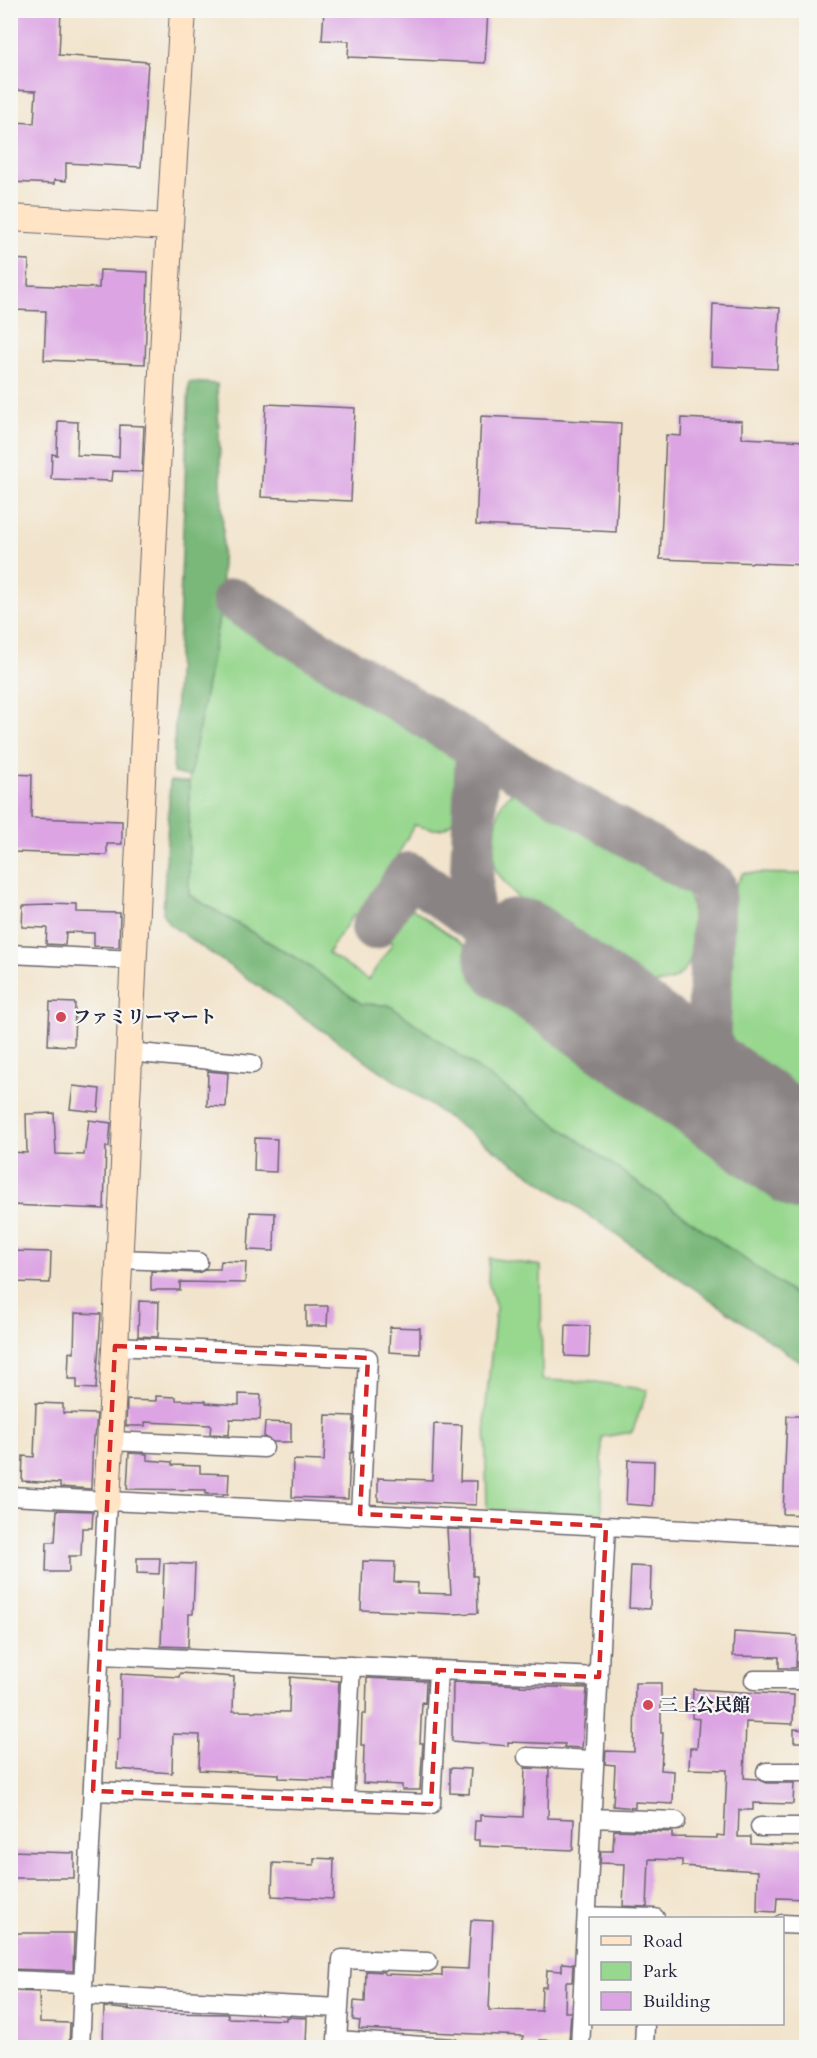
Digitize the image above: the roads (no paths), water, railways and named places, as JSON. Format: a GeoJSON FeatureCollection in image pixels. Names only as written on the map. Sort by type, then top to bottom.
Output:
{"type":"FeatureCollection","features":[{"type":"Feature","properties":{"kind":"street"},"geometry":{"type":"LineString","coordinates":[[80,2048],[135,960],[169,226],[183,10]]}},
{"type":"Feature","properties":{"kind":"street"},"geometry":{"type":"LineString","coordinates":[[10,218],[169,226]]}},
{"type":"Feature","properties":{"kind":"street"},"geometry":{"type":"LineString","coordinates":[[10,954],[135,960]]}},
{"type":"Feature","properties":{"kind":"street"},"geometry":{"type":"LineString","coordinates":[[129,1052],[252,1064]]}},
{"type":"Feature","properties":{"kind":"street"},"geometry":{"type":"LineString","coordinates":[[120,1259],[198,1262]]}},
{"type":"Feature","properties":{"kind":"street"},"geometry":{"type":"LineString","coordinates":[[115,1346],[369,1358],[360,1514]]}},
{"type":"Feature","properties":{"kind":"street"},"geometry":{"type":"LineString","coordinates":[[111,1441],[264,1448]]}},
{"type":"Feature","properties":{"kind":"street"},"geometry":{"type":"LineString","coordinates":[[10,1496],[807,1536]]}},
{"type":"Feature","properties":{"kind":"street"},"geometry":{"type":"LineString","coordinates":[[580,2048],[606,1526]]}},
{"type":"Feature","properties":{"kind":"street"},"geometry":{"type":"LineString","coordinates":[[100,1655],[598,1677]]}},
{"type":"Feature","properties":{"kind":"street"},"geometry":{"type":"LineString","coordinates":[[344,1801],[351,1666]]}},
{"type":"Feature","properties":{"kind":"street"},"geometry":{"type":"LineString","coordinates":[[93,1791],[431,1804],[438,1670]]}},
{"type":"Feature","properties":{"kind":"street"},"geometry":{"type":"LineString","coordinates":[[754,1680],[807,1680]]}},
{"type":"Feature","properties":{"kind":"street"},"geometry":{"type":"LineString","coordinates":[[527,1757],[594,1760]]}},
{"type":"Feature","properties":{"kind":"street"},"geometry":{"type":"LineString","coordinates":[[766,1772],[807,1772]]}},
{"type":"Feature","properties":{"kind":"street"},"geometry":{"type":"LineString","coordinates":[[592,1818],[676,1821]]}},
{"type":"Feature","properties":{"kind":"street"},"geometry":{"type":"LineString","coordinates":[[760,1827],[807,1827]]}},
{"type":"Feature","properties":{"kind":"street"},"geometry":{"type":"LineString","coordinates":[[587,1916],[621,1917]]}},
{"type":"Feature","properties":{"kind":"street"},"geometry":{"type":"LineString","coordinates":[[784,1924],[807,1924]]}},
{"type":"Feature","properties":{"kind":"street"},"geometry":{"type":"LineString","coordinates":[[428,1962],[342,1959],[338,2040],[452,2048]]}},
{"type":"Feature","properties":{"kind":"street"},"geometry":{"type":"LineString","coordinates":[[10,1980],[83,1989],[339,2008]]}},
{"type":"Feature","properties":{"kind":"street"},"geometry":{"type":"LineString","coordinates":[[644,2048],[645,2025]]}},
{"type":"Feature","properties":{"kind":"place","name":"ファミリーマート"},"geometry":{"type":"Point","coordinates":[61,1017]}},
{"type":"Feature","properties":{"kind":"place","name":"三上公民館"},"geometry":{"type":"Point","coordinates":[648,1705]}}]}
